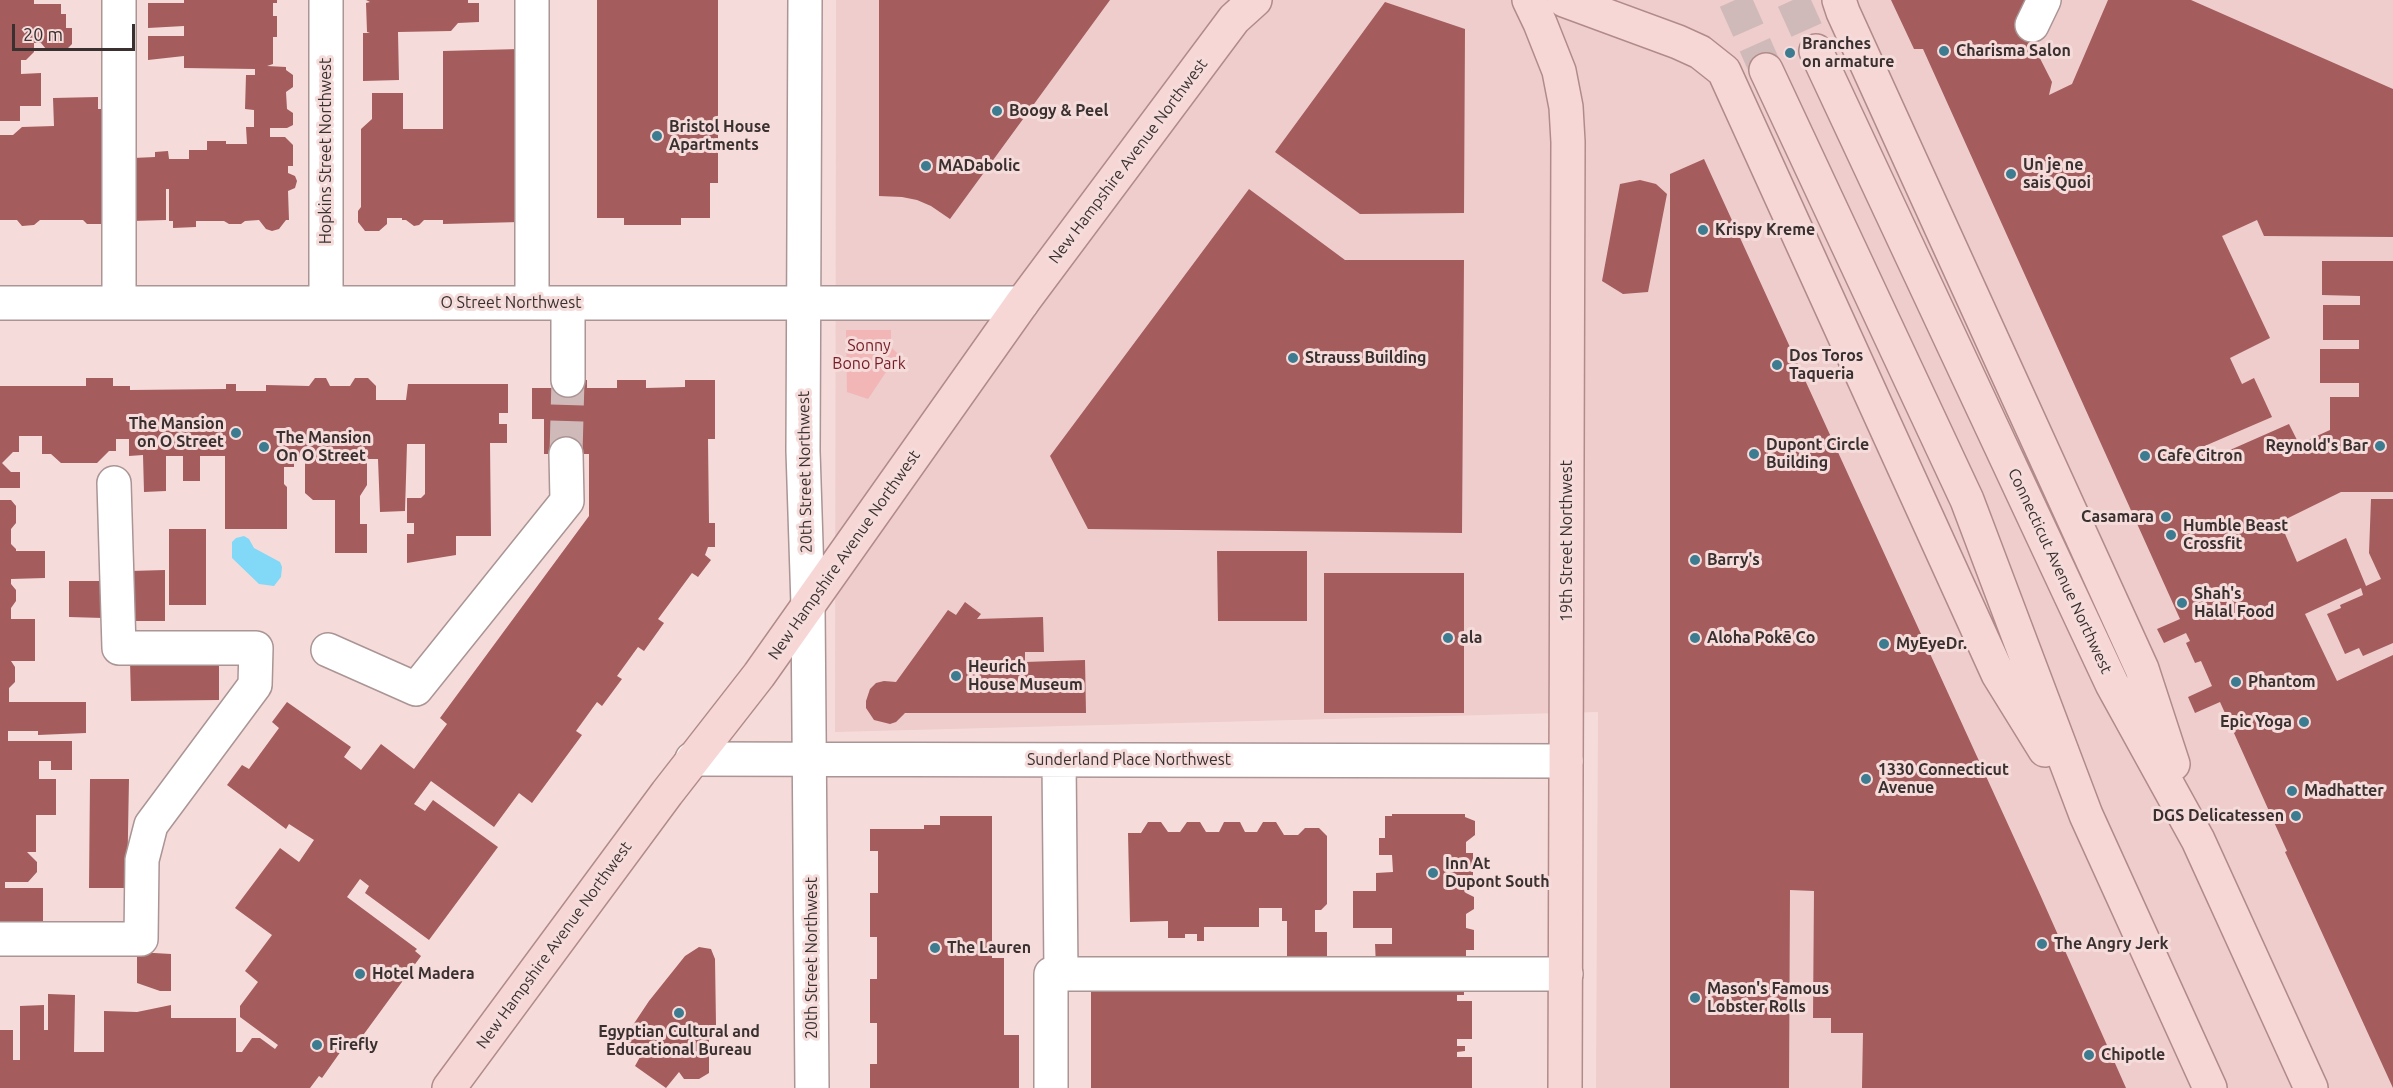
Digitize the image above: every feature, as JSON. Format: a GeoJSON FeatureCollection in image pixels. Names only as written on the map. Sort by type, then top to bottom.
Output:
{"type":"FeatureCollection","features":[{"type":"Feature","properties":{"kind":"main road","name":"19th Street Northwest"},"geometry":{"type":"LineString","coordinates":[[1529,0],[1559,71],[1566,107],[1568,142],[1565,1088]]}},
{"type":"Feature","properties":{"kind":"main road"},"geometry":{"type":"LineString","coordinates":[[1564,0],[1678,42],[1700,52],[1724,71],[1998,674],[2086,815]]}},
{"type":"Feature","properties":{"kind":"main road"},"geometry":{"type":"LineString","coordinates":[[1839,0],[2142,669],[2198,840]]}},
{"type":"Feature","properties":{"kind":"main road","name":"New Hampshire Avenue Northwest"},"geometry":{"type":"LineString","coordinates":[[449,1088],[692,759],[759,675],[1022,303],[1244,6]]}},
{"type":"Feature","properties":{"kind":"main road","name":"Connecticut Avenue Northwest"},"geometry":{"type":"LineString","coordinates":[[1816,51],[2112,684],[2198,840],[2310,1088]]}},
{"type":"Feature","properties":{"kind":"main road"},"geometry":{"type":"LineString","coordinates":[[1766,70],[1967,500],[2086,815],[2210,1088]]}},
{"type":"Feature","properties":{"kind":"street"},"geometry":{"type":"LineString","coordinates":[[119,0],[119,303]]}},
{"type":"Feature","properties":{"kind":"street","name":"Hopkins Street Northwest"},"geometry":{"type":"LineString","coordinates":[[326,0],[326,303]]}},
{"type":"Feature","properties":{"kind":"street"},"geometry":{"type":"LineString","coordinates":[[532,0],[532,303]]}},
{"type":"Feature","properties":{"kind":"street","name":"20th Street Northwest"},"geometry":{"type":"LineString","coordinates":[[805,0],[803,451],[808,606],[812,1088]]}},
{"type":"Feature","properties":{"kind":"street","name":"O Street Northwest"},"geometry":{"type":"LineString","coordinates":[[0,303],[1022,303]]}},
{"type":"Feature","properties":{"kind":"street"},"geometry":{"type":"LineString","coordinates":[[568,303],[568,380]]}},
{"type":"Feature","properties":{"kind":"street"},"geometry":{"type":"LineString","coordinates":[[328,650],[416,689],[567,501],[566,454]]}},
{"type":"Feature","properties":{"kind":"street"},"geometry":{"type":"LineString","coordinates":[[0,939],[141,939],[142,860],[151,825],[255,685],[256,648],[119,648],[114,483]]}},
{"type":"Feature","properties":{"kind":"street","name":"Sunderland Place Northwest"},"geometry":{"type":"LineString","coordinates":[[692,759],[1566,761]]}},
{"type":"Feature","properties":{"kind":"street"},"geometry":{"type":"LineString","coordinates":[[1059,760],[1061,974]]}},
{"type":"Feature","properties":{"kind":"street"},"geometry":{"type":"LineString","coordinates":[[1051,1088],[1051,974],[1566,974]]}},
{"type":"Feature","properties":{"kind":"shaded area"},"geometry":{"type":"Polygon","coordinates":[[[836,0],[2393,0],[2393,1088],[1596,1088],[1598,712],[835,732],[836,0]]]}},
{"type":"Feature","properties":{"kind":"green space","name":"Sonny Bono Park"},"geometry":{"type":"Polygon","coordinates":[[[846,330],[891,330],[891,347],[898,354],[868,399],[847,392],[846,330]]]}},
{"type":"Feature","properties":{"kind":"water"},"geometry":{"type":"Polygon","coordinates":[[[244,536],[249,539],[254,548],[280,562],[281,577],[274,586],[259,584],[232,558],[232,542],[244,536]]]}},
{"type":"Feature","properties":{"kind":"building"},"geometry":{"type":"Polygon","coordinates":[[[0,0],[34,0],[34,4],[61,4],[61,14],[66,14],[66,28],[72,28],[72,44],[67,49],[46,49],[41,43],[34,43],[34,52],[26,60],[21,60],[21,74],[41,73],[41,106],[20,106],[20,121],[0,121],[0,0]]]}},
{"type":"Feature","properties":{"kind":"building"},"geometry":{"type":"Polygon","coordinates":[[[184,0],[277,0],[277,3],[273,3],[273,16],[277,16],[277,37],[273,37],[273,64],[267,66],[286,67],[286,70],[293,75],[293,87],[286,92],[287,109],[293,113],[293,125],[287,128],[270,128],[270,137],[285,137],[293,145],[293,166],[288,166],[288,173],[295,176],[297,181],[295,188],[288,191],[289,220],[286,220],[279,229],[272,231],[266,229],[259,220],[245,221],[241,224],[229,224],[224,221],[196,221],[196,227],[173,228],[173,221],[169,221],[169,189],[166,189],[166,220],[132,221],[133,158],[155,157],[155,152],[168,151],[169,159],[189,159],[189,150],[207,150],[207,141],[247,144],[246,127],[254,127],[254,110],[245,109],[246,75],[255,75],[255,69],[184,68],[184,56],[148,60],[148,36],[184,36],[184,26],[148,28],[148,3],[184,3],[184,0]]]}},
{"type":"Feature","properties":{"kind":"building"},"geometry":{"type":"Polygon","coordinates":[[[366,0],[468,0],[468,3],[479,3],[479,22],[458,23],[451,31],[398,32],[399,80],[363,81],[363,33],[370,33],[367,32],[366,3],[370,2],[366,0]]]}},
{"type":"Feature","properties":{"kind":"building","name":"Bristol House Apartments"},"geometry":{"type":"Polygon","coordinates":[[[597,0],[718,0],[718,183],[710,183],[710,218],[681,218],[681,225],[624,225],[624,218],[597,218],[597,0]]]}},
{"type":"Feature","properties":{"kind":"building"},"geometry":{"type":"Polygon","coordinates":[[[879,0],[1110,0],[950,219],[917,200],[879,196],[879,0]]]}},
{"type":"Feature","properties":{"kind":"building"},"geometry":{"type":"Polygon","coordinates":[[[1891,0],[2027,0],[2019,17],[2052,82],[2049,95],[2072,84],[2108,0],[2191,0],[2393,89],[2393,237],[2264,236],[2257,220],[2222,236],[2270,338],[2230,358],[2242,384],[2254,378],[2272,417],[2200,448],[2205,461],[2289,424],[2299,444],[2330,430],[2330,397],[2359,397],[2359,383],[2320,383],[2320,349],[2359,349],[2359,340],[2323,340],[2323,305],[2360,305],[2360,296],[2322,295],[2322,261],[2393,261],[2393,492],[2341,492],[2280,522],[2297,562],[2346,538],[2366,586],[2381,579],[2369,553],[2371,499],[2393,499],[2393,643],[2363,656],[2359,648],[2345,654],[2327,614],[2341,608],[2340,605],[2363,595],[2361,588],[2305,614],[2337,681],[2393,655],[2393,1088],[2285,852],[2287,851],[2220,702],[2195,713],[2188,697],[2212,686],[2201,661],[2195,663],[2186,643],[2190,641],[2186,633],[2164,643],[2157,629],[2180,619],[1923,49],[1914,49],[1891,0]]]}},
{"type":"Feature","properties":{"kind":"building"},"geometry":{"type":"Polygon","coordinates":[[[1385,2],[1465,29],[1464,213],[1360,214],[1275,152],[1385,2]]]}},
{"type":"Feature","properties":{"kind":"building"},"geometry":{"type":"Polygon","coordinates":[[[520,49],[520,222],[443,224],[443,220],[424,220],[414,226],[402,218],[387,218],[387,224],[379,231],[365,231],[358,222],[358,211],[361,207],[361,129],[372,119],[372,93],[403,93],[403,129],[443,129],[443,51],[520,49]]]}},
{"type":"Feature","properties":{"kind":"building"},"geometry":{"type":"Polygon","coordinates":[[[98,97],[98,109],[102,109],[111,117],[107,219],[101,224],[87,224],[83,220],[40,220],[34,225],[22,226],[17,220],[0,220],[0,135],[13,135],[22,127],[54,126],[53,98],[98,97]]]}},
{"type":"Feature","properties":{"kind":"building"},"geometry":{"type":"Polygon","coordinates":[[[1704,159],[2126,1088],[1862,1088],[1863,1033],[1831,1033],[1831,1018],[1813,1018],[1814,891],[1790,890],[1789,1088],[1670,1088],[1670,174],[1704,159]]]}},
{"type":"Feature","properties":{"kind":"building"},"geometry":{"type":"Polygon","coordinates":[[[1640,180],[1656,184],[1667,194],[1648,292],[1623,294],[1602,281],[1620,184],[1640,180]]]}},
{"type":"Feature","properties":{"kind":"building","name":"Strauss Building"},"geometry":{"type":"Polygon","coordinates":[[[1249,189],[1345,260],[1464,260],[1462,533],[1088,529],[1050,456],[1249,189]]]}},
{"type":"Feature","properties":{"kind":"building"},"geometry":{"type":"Polygon","coordinates":[[[86,378],[113,378],[113,386],[130,386],[130,390],[226,389],[226,384],[236,384],[236,391],[266,391],[266,385],[309,386],[315,378],[326,378],[330,386],[350,386],[355,378],[368,378],[376,386],[376,400],[406,400],[408,384],[508,384],[508,413],[499,413],[499,424],[507,424],[507,443],[490,443],[491,536],[456,536],[456,555],[407,563],[407,534],[414,534],[414,523],[407,523],[407,498],[421,498],[425,494],[425,444],[407,444],[405,511],[380,512],[378,459],[367,459],[367,485],[360,496],[360,524],[367,524],[367,553],[335,553],[335,500],[313,500],[305,493],[305,457],[294,457],[294,467],[284,467],[284,484],[287,487],[287,529],[225,529],[225,456],[200,456],[200,481],[183,481],[183,456],[166,456],[166,491],[144,492],[143,455],[129,456],[129,439],[116,439],[116,451],[109,451],[97,463],[61,463],[51,454],[42,454],[42,436],[19,436],[19,452],[13,452],[2,463],[11,472],[20,472],[20,488],[0,488],[0,386],[86,386],[86,378]]]}},
{"type":"Feature","properties":{"kind":"building"},"geometry":{"type":"Polygon","coordinates":[[[554,380],[587,380],[587,388],[617,388],[617,380],[646,380],[646,388],[685,387],[685,380],[715,380],[715,439],[708,439],[709,523],[715,523],[715,547],[708,547],[705,555],[711,560],[698,577],[692,573],[658,619],[664,623],[644,651],[638,647],[617,676],[622,679],[602,706],[597,702],[576,731],[582,735],[532,803],[519,793],[494,827],[431,781],[414,804],[425,811],[433,800],[498,847],[429,940],[365,893],[369,886],[360,879],[347,897],[417,949],[415,951],[421,956],[353,1049],[346,1044],[322,1078],[319,1076],[310,1088],[0,1088],[0,1030],[13,1030],[13,1060],[20,1060],[20,1006],[44,1005],[44,1030],[48,1030],[48,994],[75,995],[74,1052],[104,1052],[104,1011],[137,1012],[171,1005],[171,1018],[236,1018],[236,1052],[242,1052],[252,1038],[260,1038],[275,1049],[278,1045],[240,1017],[240,1006],[258,982],[245,971],[272,935],[235,908],[280,848],[299,862],[314,840],[289,824],[286,829],[227,785],[242,765],[249,769],[279,728],[272,722],[287,702],[351,747],[344,757],[361,770],[381,744],[414,769],[447,724],[440,718],[589,516],[589,454],[544,454],[544,419],[532,419],[532,388],[554,388],[554,380]]]}},
{"type":"Feature","properties":{"kind":"building"},"geometry":{"type":"Polygon","coordinates":[[[0,500],[11,500],[16,506],[16,523],[11,529],[11,544],[16,551],[45,551],[45,578],[11,579],[11,584],[16,590],[16,601],[11,608],[11,619],[35,619],[35,661],[11,661],[15,667],[15,682],[9,688],[9,702],[86,702],[86,733],[38,735],[38,731],[8,731],[8,741],[72,741],[72,770],[51,770],[51,761],[39,761],[39,779],[56,779],[56,815],[36,815],[36,852],[27,852],[37,862],[37,872],[28,882],[5,882],[5,888],[43,888],[43,925],[0,925],[0,500]]]}},
{"type":"Feature","properties":{"kind":"building"},"geometry":{"type":"Polygon","coordinates":[[[169,529],[206,529],[206,605],[169,605],[169,529]]]}},
{"type":"Feature","properties":{"kind":"building"},"geometry":{"type":"Polygon","coordinates":[[[1217,551],[1307,551],[1307,621],[1218,621],[1217,551]]]}},
{"type":"Feature","properties":{"kind":"building"},"geometry":{"type":"Polygon","coordinates":[[[165,570],[165,621],[130,621],[130,571],[165,570]]]}},
{"type":"Feature","properties":{"kind":"building"},"geometry":{"type":"Polygon","coordinates":[[[1324,573],[1464,573],[1464,713],[1324,713],[1324,573]]]}},
{"type":"Feature","properties":{"kind":"building"},"geometry":{"type":"Polygon","coordinates":[[[69,581],[104,581],[103,618],[69,617],[69,581]]]}},
{"type":"Feature","properties":{"kind":"building"},"geometry":{"type":"Polygon","coordinates":[[[965,602],[981,614],[977,619],[1043,617],[1044,652],[1025,652],[1025,662],[1085,660],[1086,713],[905,713],[896,722],[890,724],[874,720],[866,708],[870,689],[876,683],[896,682],[948,610],[956,615],[965,602]]]}},
{"type":"Feature","properties":{"kind":"building"},"geometry":{"type":"Polygon","coordinates":[[[219,660],[219,700],[131,701],[130,661],[219,660]]]}},
{"type":"Feature","properties":{"kind":"building"},"geometry":{"type":"Polygon","coordinates":[[[90,779],[129,779],[127,888],[89,888],[90,779]]]}},
{"type":"Feature","properties":{"kind":"building"},"geometry":{"type":"Polygon","coordinates":[[[1392,814],[1465,814],[1465,817],[1475,821],[1475,835],[1466,842],[1466,853],[1473,853],[1473,877],[1466,877],[1466,893],[1474,897],[1474,909],[1466,914],[1466,928],[1474,930],[1474,950],[1466,950],[1466,967],[1376,966],[1375,944],[1392,944],[1392,928],[1353,928],[1353,891],[1376,891],[1376,873],[1393,872],[1392,855],[1379,855],[1379,838],[1385,838],[1385,816],[1392,816],[1392,814]]]}},
{"type":"Feature","properties":{"kind":"building","name":"The Lauren"},"geometry":{"type":"Polygon","coordinates":[[[940,816],[992,816],[992,958],[1004,958],[1004,1035],[1019,1035],[1019,1088],[870,1088],[870,1064],[877,1064],[877,1023],[870,1023],[870,979],[877,979],[877,937],[870,937],[870,893],[878,893],[878,851],[870,851],[870,829],[924,829],[924,825],[940,825],[940,816]]]}},
{"type":"Feature","properties":{"kind":"building"},"geometry":{"type":"Polygon","coordinates":[[[1148,822],[1161,822],[1168,832],[1180,832],[1187,822],[1200,822],[1206,832],[1219,832],[1224,822],[1240,822],[1245,832],[1257,832],[1263,822],[1276,822],[1284,835],[1298,835],[1305,828],[1319,828],[1327,836],[1327,904],[1321,910],[1315,910],[1315,932],[1327,932],[1327,965],[1287,965],[1287,921],[1282,921],[1282,908],[1259,908],[1259,927],[1204,927],[1204,941],[1197,941],[1197,934],[1185,934],[1185,938],[1168,938],[1168,921],[1130,922],[1128,833],[1141,833],[1148,822]]]}},
{"type":"Feature","properties":{"kind":"building","name":"Egyptian Cultural and Educational Bureau"},"geometry":{"type":"Polygon","coordinates":[[[699,947],[711,949],[715,959],[716,1025],[709,1025],[709,1073],[699,1079],[684,1079],[679,1072],[666,1088],[635,1066],[640,1057],[626,1046],[631,1028],[649,1001],[685,956],[699,947]]]}},
{"type":"Feature","properties":{"kind":"building"},"geometry":{"type":"Polygon","coordinates":[[[137,952],[171,954],[171,991],[160,991],[137,983],[137,952]]]}},
{"type":"Feature","properties":{"kind":"building"},"geometry":{"type":"Polygon","coordinates":[[[1464,989],[1464,995],[1457,995],[1457,1001],[1472,1001],[1472,1039],[1457,1039],[1457,1046],[1465,1046],[1465,1051],[1457,1052],[1457,1057],[1472,1057],[1472,1088],[1091,1088],[1091,990],[1464,989]]]}},
{"type":"Feature","properties":{"kind":"tunnel"},"geometry":{"type":"LineString","coordinates":[[1735,0],[1766,70]]}},
{"type":"Feature","properties":{"kind":"tunnel"},"geometry":{"type":"LineString","coordinates":[[1793,0],[1816,51]]}},
{"type":"Feature","properties":{"kind":"tunnel"},"geometry":{"type":"LineString","coordinates":[[566,454],[568,380]]}},
{"type":"Feature","properties":{"kind":"place","name":"Charisma Salon"},"geometry":{"type":"Point","coordinates":[1944,51]}},
{"type":"Feature","properties":{"kind":"place","name":"Branches on armature"},"geometry":{"type":"Point","coordinates":[1790,53]}},
{"type":"Feature","properties":{"kind":"place","name":"Boogy & Peel"},"geometry":{"type":"Point","coordinates":[997,111]}},
{"type":"Feature","properties":{"kind":"place","name":"Bristol House Apartments"},"geometry":{"type":"Point","coordinates":[657,136]}},
{"type":"Feature","properties":{"kind":"place","name":"MADabolic"},"geometry":{"type":"Point","coordinates":[926,166]}},
{"type":"Feature","properties":{"kind":"place","name":"Un je ne sais Quoi"},"geometry":{"type":"Point","coordinates":[2011,174]}},
{"type":"Feature","properties":{"kind":"place","name":"Krispy Kreme"},"geometry":{"type":"Point","coordinates":[1703,230]}},
{"type":"Feature","properties":{"kind":"place","name":"Strauss Building"},"geometry":{"type":"Point","coordinates":[1293,358]}},
{"type":"Feature","properties":{"kind":"place","name":"Dos Toros Taqueria"},"geometry":{"type":"Point","coordinates":[1777,365]}},
{"type":"Feature","properties":{"kind":"place","name":"The Mansion on O Street"},"geometry":{"type":"Point","coordinates":[236,433]}},
{"type":"Feature","properties":{"kind":"place","name":"Reynold's Bar"},"geometry":{"type":"Point","coordinates":[2380,446]}},
{"type":"Feature","properties":{"kind":"place","name":"The Mansion On O Street"},"geometry":{"type":"Point","coordinates":[264,447]}},
{"type":"Feature","properties":{"kind":"place","name":"Dupont Circle Building"},"geometry":{"type":"Point","coordinates":[1754,454]}},
{"type":"Feature","properties":{"kind":"place","name":"Cafe Citron"},"geometry":{"type":"Point","coordinates":[2145,456]}},
{"type":"Feature","properties":{"kind":"place","name":"Casamara"},"geometry":{"type":"Point","coordinates":[2166,517]}},
{"type":"Feature","properties":{"kind":"place","name":"Humble Beast Crossfit"},"geometry":{"type":"Point","coordinates":[2171,535]}},
{"type":"Feature","properties":{"kind":"place","name":"Barry's"},"geometry":{"type":"Point","coordinates":[1695,560]}},
{"type":"Feature","properties":{"kind":"place","name":"Shah's Halal Food"},"geometry":{"type":"Point","coordinates":[2182,603]}},
{"type":"Feature","properties":{"kind":"place","name":"ala"},"geometry":{"type":"Point","coordinates":[1448,638]}},
{"type":"Feature","properties":{"kind":"place","name":"Aloha Pokē Co"},"geometry":{"type":"Point","coordinates":[1695,638]}},
{"type":"Feature","properties":{"kind":"place","name":"MyEyeDr."},"geometry":{"type":"Point","coordinates":[1884,644]}},
{"type":"Feature","properties":{"kind":"place","name":"Heurich House Museum"},"geometry":{"type":"Point","coordinates":[956,676]}},
{"type":"Feature","properties":{"kind":"place","name":"Phantom"},"geometry":{"type":"Point","coordinates":[2236,682]}},
{"type":"Feature","properties":{"kind":"place","name":"Epic Yoga"},"geometry":{"type":"Point","coordinates":[2304,722]}},
{"type":"Feature","properties":{"kind":"place","name":"1330 Connecticut Avenue"},"geometry":{"type":"Point","coordinates":[1866,779]}},
{"type":"Feature","properties":{"kind":"place","name":"Madhatter"},"geometry":{"type":"Point","coordinates":[2292,791]}},
{"type":"Feature","properties":{"kind":"place","name":"DGS Delicatessen"},"geometry":{"type":"Point","coordinates":[2296,816]}},
{"type":"Feature","properties":{"kind":"place","name":"Inn At Dupont South"},"geometry":{"type":"Point","coordinates":[1433,873]}},
{"type":"Feature","properties":{"kind":"place","name":"The Angry Jerk"},"geometry":{"type":"Point","coordinates":[2042,944]}},
{"type":"Feature","properties":{"kind":"place","name":"The Lauren"},"geometry":{"type":"Point","coordinates":[935,948]}},
{"type":"Feature","properties":{"kind":"place","name":"Hotel Madera"},"geometry":{"type":"Point","coordinates":[360,974]}},
{"type":"Feature","properties":{"kind":"place","name":"Mason's Famous Lobster Rolls"},"geometry":{"type":"Point","coordinates":[1695,998]}},
{"type":"Feature","properties":{"kind":"place","name":"Egyptian Cultural and Educational Bureau"},"geometry":{"type":"Point","coordinates":[679,1013]}},
{"type":"Feature","properties":{"kind":"place","name":"Firefly"},"geometry":{"type":"Point","coordinates":[317,1045]}},
{"type":"Feature","properties":{"kind":"place","name":"Chipotle"},"geometry":{"type":"Point","coordinates":[2089,1055]}}]}
